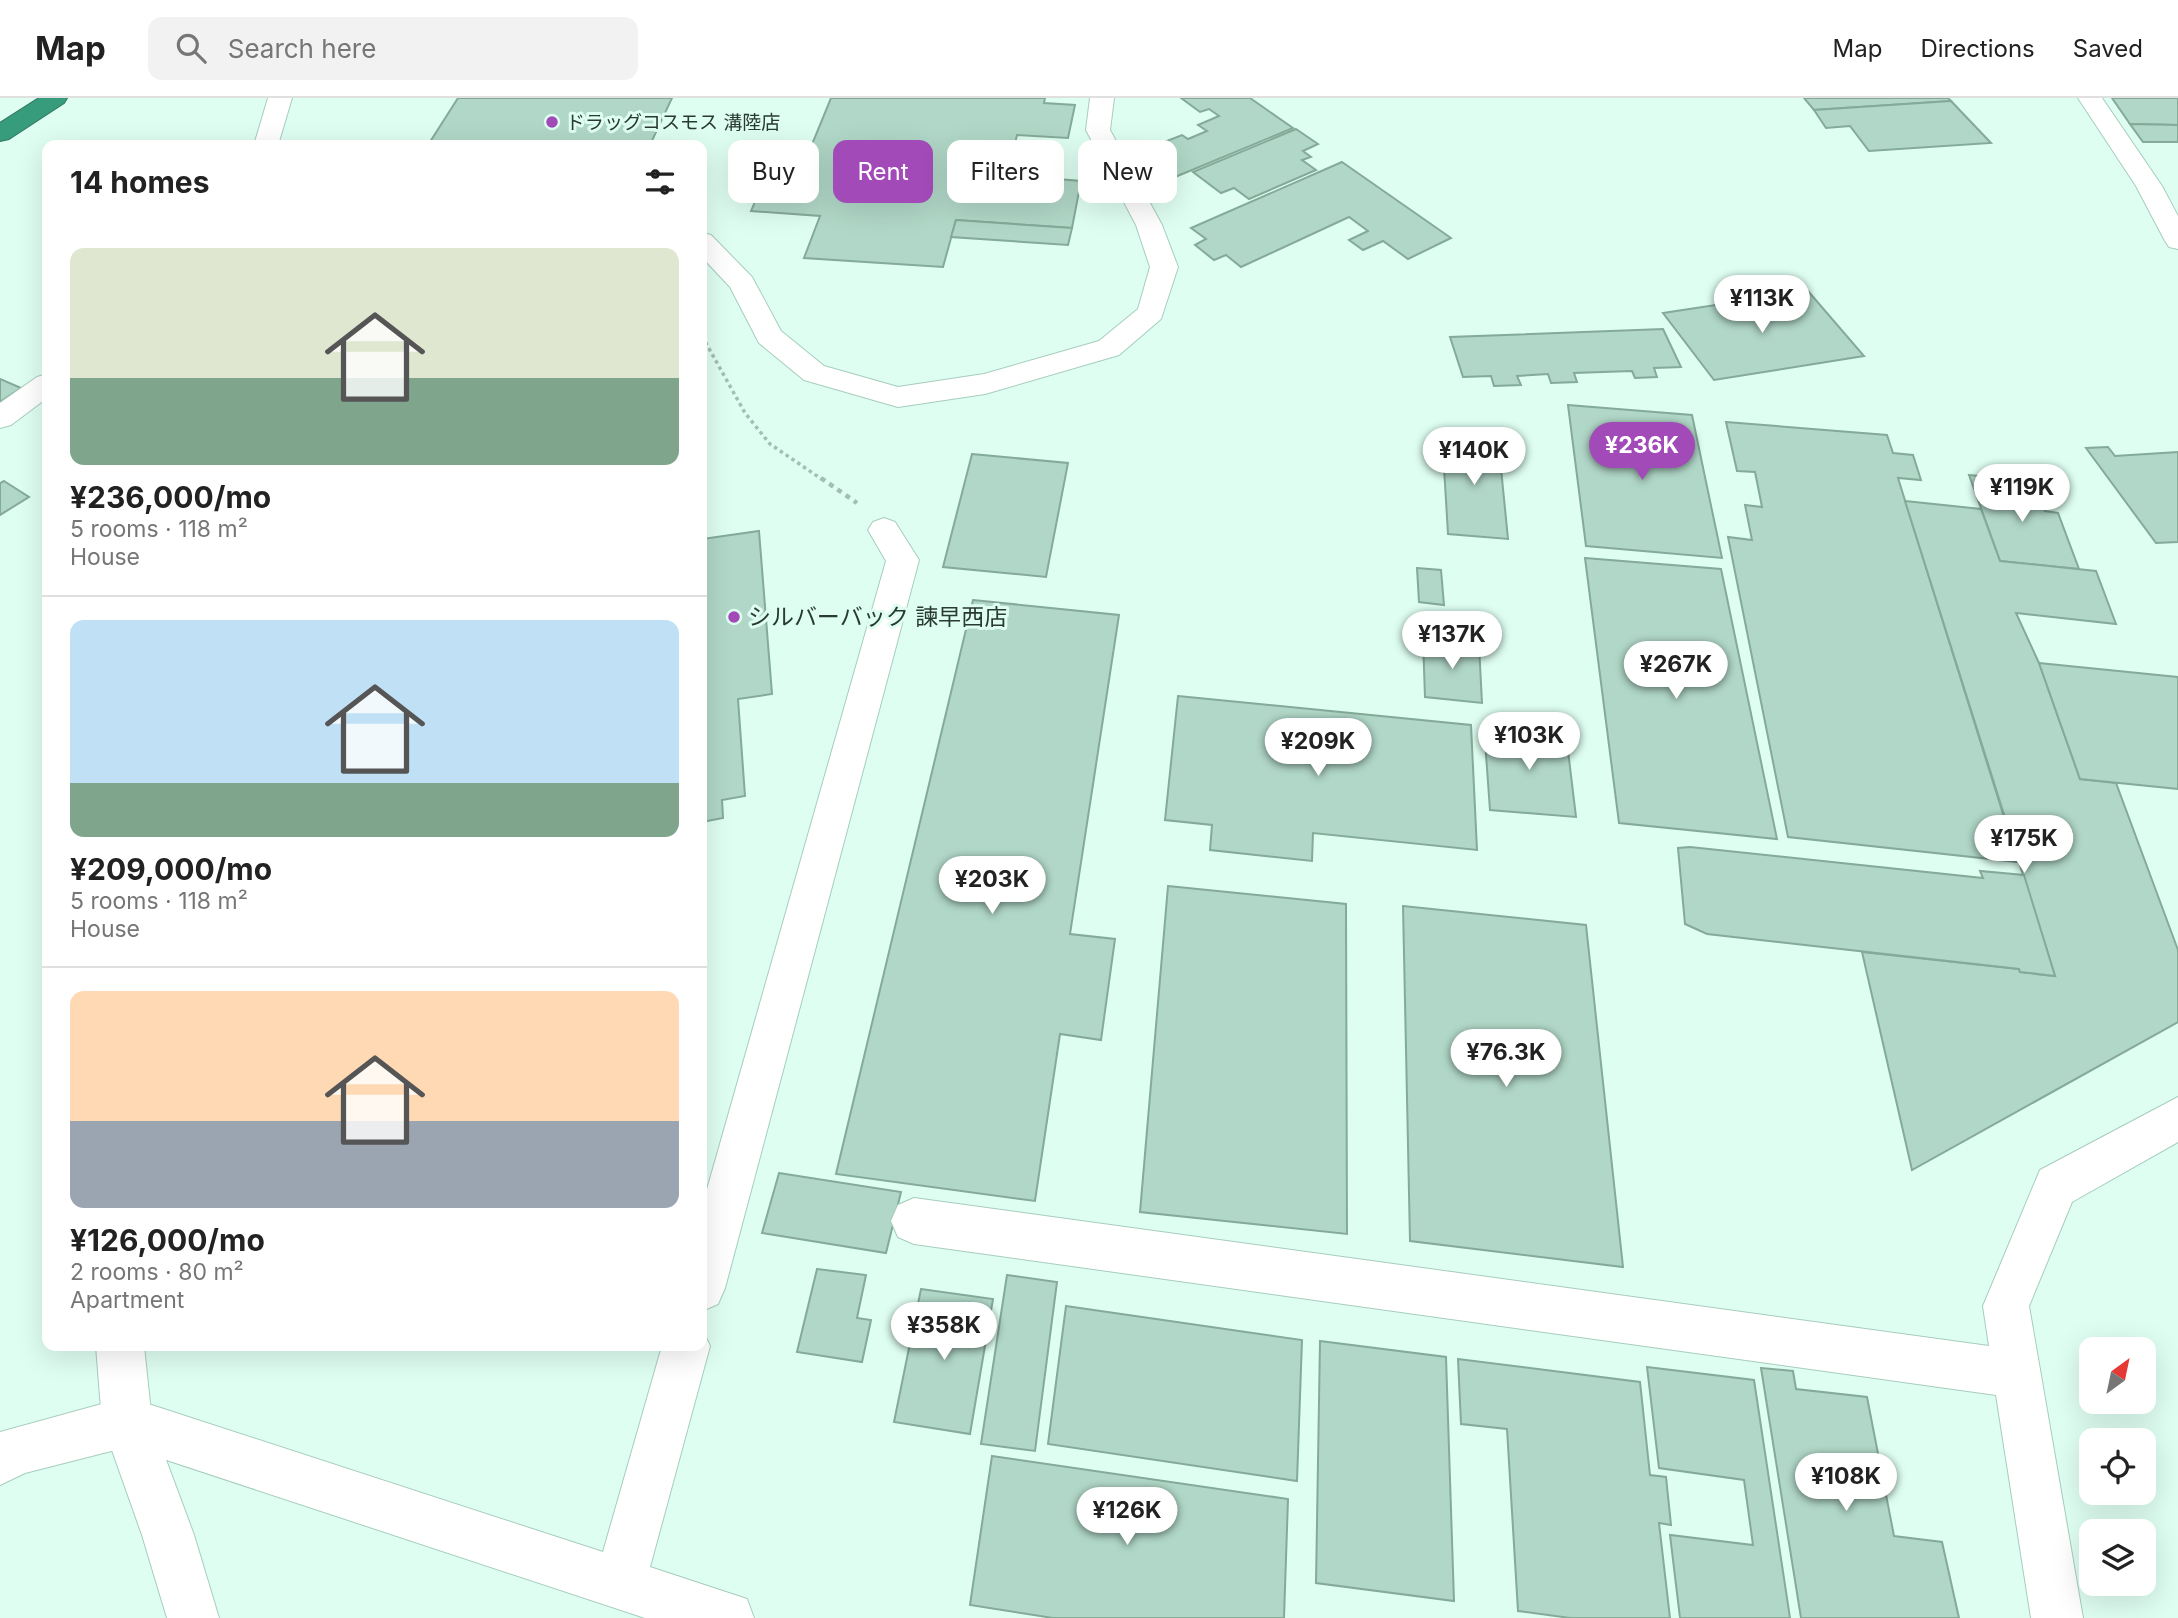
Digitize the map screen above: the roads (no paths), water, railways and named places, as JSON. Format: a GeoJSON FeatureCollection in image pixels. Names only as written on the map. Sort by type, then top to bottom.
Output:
{"type":"FeatureCollection","features":[{"type":"Feature","properties":{"kind":"highway"},"geometry":{"type":"LineString","coordinates":[[0,134],[55,98]]}},
{"type":"Feature","properties":{"kind":"street"},"geometry":{"type":"LineString","coordinates":[[267,140],[280,98]]}},
{"type":"Feature","properties":{"kind":"street"},"geometry":{"type":"LineString","coordinates":[[707,246],[742,283],[769,336],[814,373],[898,397],[985,384],[1109,348],[1151,313],[1164,267],[1149,225],[1098,130],[1102,98]]}},
{"type":"Feature","properties":{"kind":"street"},"geometry":{"type":"LineString","coordinates":[[2090,98],[2149,186],[2178,242]]}},
{"type":"Feature","properties":{"kind":"street"},"geometry":{"type":"LineString","coordinates":[[0,418],[42,388]]}},
{"type":"Feature","properties":{"kind":"street"},"geometry":{"type":"LineString","coordinates":[[707,1270],[903,560],[884,530]]}},
{"type":"Feature","properties":{"kind":"street"},"geometry":{"type":"LineString","coordinates":[[2057,1618],[2006,1306],[2056,1186],[2178,1118]]}},
{"type":"Feature","properties":{"kind":"street"},"geometry":{"type":"LineString","coordinates":[[914,1221],[2017,1374]]}},
{"type":"Feature","properties":{"kind":"street"},"geometry":{"type":"LineString","coordinates":[[120,1351],[127,1422],[169,1535],[193,1618]]}},
{"type":"Feature","properties":{"kind":"street"},"geometry":{"type":"LineString","coordinates":[[620,1583],[685,1351]]}},
{"type":"Feature","properties":{"kind":"street"},"geometry":{"type":"LineString","coordinates":[[0,1460],[15,1451],[127,1422],[441,1527],[728,1618]]}},
{"type":"Feature","properties":{"kind":"place","name":"ドラッグコスモス 溝陸店"},"geometry":{"type":"Point","coordinates":[552,122]}},
{"type":"Feature","properties":{"kind":"place","name":"シルバーバック 諫早西店"},"geometry":{"type":"Point","coordinates":[734,617]}}]}
